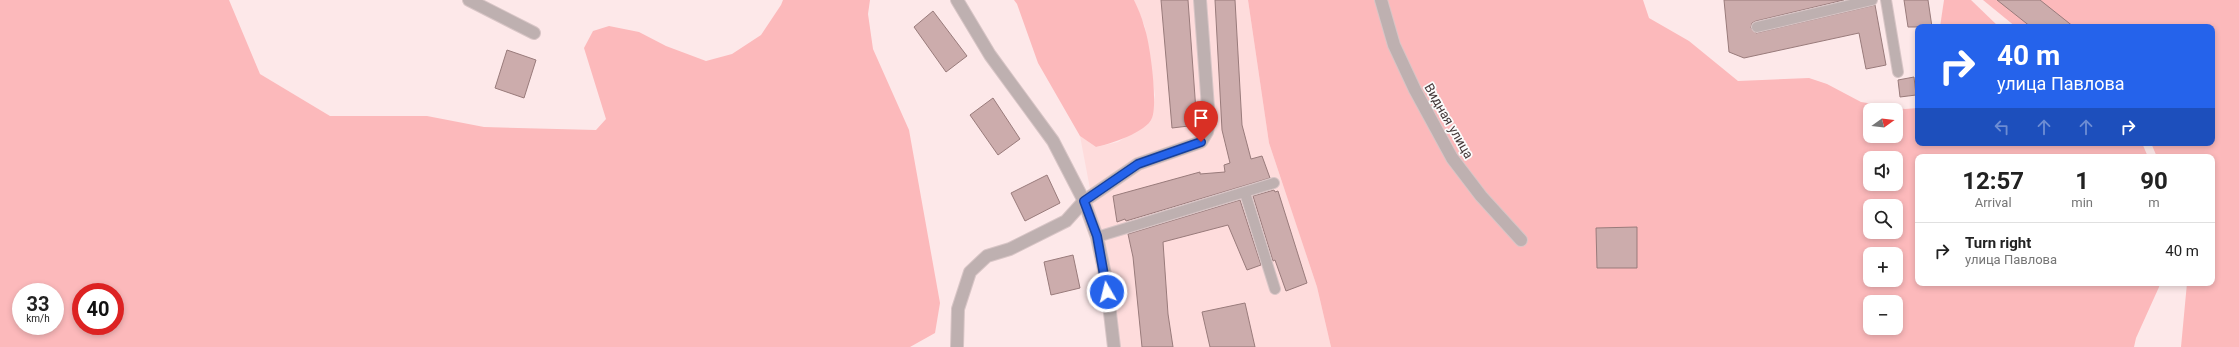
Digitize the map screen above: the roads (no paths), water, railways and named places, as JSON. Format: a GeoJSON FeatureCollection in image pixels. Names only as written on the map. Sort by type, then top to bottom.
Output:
{"type":"FeatureCollection","features":[{"type":"Feature","properties":{"kind":"street"},"geometry":{"type":"LineString","coordinates":[[469,0],[534,33]]}},
{"type":"Feature","properties":{"kind":"street"},"geometry":{"type":"LineString","coordinates":[[957,0],[990,55],[1053,141],[1084,201],[1097,236],[1106,279],[1114,347]]}},
{"type":"Feature","properties":{"kind":"street"},"geometry":{"type":"LineString","coordinates":[[957,347],[958,309],[970,272],[987,256],[1010,249],[1066,221],[1084,201],[1138,164],[1201,142],[1207,132],[1209,122],[1200,0]]}},
{"type":"Feature","properties":{"kind":"street","name":"Видная улица"},"geometry":{"type":"LineString","coordinates":[[1381,0],[1394,45],[1415,90],[1452,158],[1481,196],[1522,240]]}},
{"type":"Feature","properties":{"kind":"lane"},"geometry":{"type":"LineString","coordinates":[[1757,27],[1872,0]]}},
{"type":"Feature","properties":{"kind":"lane"},"geometry":{"type":"LineString","coordinates":[[1886,0],[1898,72]]}},
{"type":"Feature","properties":{"kind":"lane"},"geometry":{"type":"LineString","coordinates":[[1097,236],[1245,193],[1274,183]]}},
{"type":"Feature","properties":{"kind":"lane"},"geometry":{"type":"LineString","coordinates":[[1245,193],[1275,289]]}}]}
